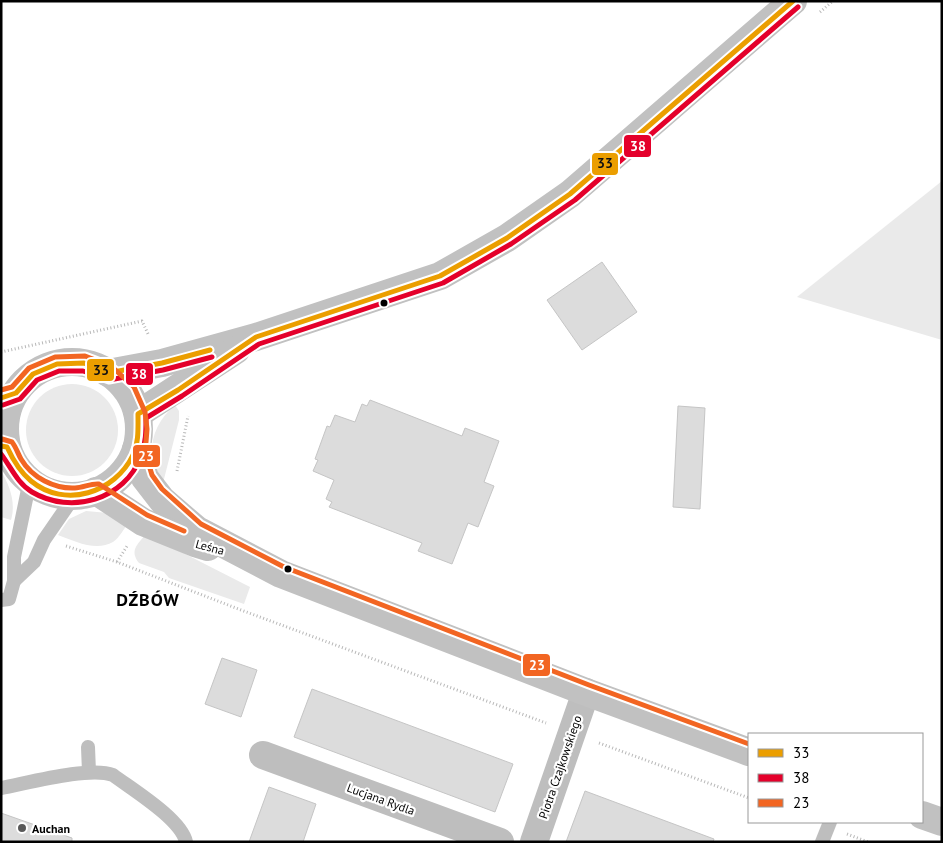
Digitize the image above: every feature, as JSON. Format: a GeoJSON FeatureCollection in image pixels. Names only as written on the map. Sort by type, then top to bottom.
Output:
{"type":"FeatureCollection","features":[{"type":"Feature","properties":{"kind":"main road"},"geometry":{"type":"LineString","coordinates":[[108,373],[162,363],[256,337],[440,276],[507,238],[570,194],[793,1]]}},
{"type":"Feature","properties":{"kind":"main road"},"geometry":{"type":"LineString","coordinates":[[138,414],[178,390],[256,337]]}},
{"type":"Feature","properties":{"kind":"main road"},"geometry":{"type":"LineString","coordinates":[[84,363],[108,373],[128,391],[138,414],[139,441],[129,465],[111,484],[86,493],[61,495],[36,486],[17,468],[4,446],[8,396],[33,374],[58,364],[84,363]]}},
{"type":"Feature","properties":{"kind":"main road","name":"Leśna"},"geometry":{"type":"LineString","coordinates":[[136,449],[145,478],[162,500],[197,530],[282,574],[586,692],[748,752]]}},
{"type":"Feature","properties":{"kind":"main road","name":"Leśna"},"geometry":{"type":"LineString","coordinates":[[86,493],[143,522],[195,543],[246,556]]}},
{"type":"Feature","properties":{"kind":"main road"},"geometry":{"type":"LineString","coordinates":[[923,815],[942,822]]}},
{"type":"Feature","properties":{"kind":"street","name":"Piotra Czajkowskiego"},"geometry":{"type":"LineString","coordinates":[[534,842],[586,692]]}},
{"type":"Feature","properties":{"kind":"street","name":"Lucjana Rydla"},"geometry":{"type":"LineString","coordinates":[[263,755],[500,842]]}},
{"type":"Feature","properties":{"kind":"lane"},"geometry":{"type":"LineString","coordinates":[[1,600],[9,599],[14,580],[14,558],[30,480]]}},
{"type":"Feature","properties":{"kind":"lane"},"geometry":{"type":"LineString","coordinates":[[14,580],[34,562],[44,540],[86,493]]}},
{"type":"Feature","properties":{"kind":"lane"},"geometry":{"type":"LineString","coordinates":[[88,747],[89,772]]}},
{"type":"Feature","properties":{"kind":"lane"},"geometry":{"type":"LineString","coordinates":[[1,788],[89,772],[106,773],[113,776],[174,821],[185,835],[186,842]]}},
{"type":"Feature","properties":{"kind":"lane"},"geometry":{"type":"LineString","coordinates":[[822,842],[830,823]]}},
{"type":"Feature","properties":{"kind":"path"},"geometry":{"type":"LineString","coordinates":[[162,500],[174,486],[189,410]]}},
{"type":"Feature","properties":{"kind":"path"},"geometry":{"type":"LineString","coordinates":[[117,562],[143,522]]}},
{"type":"Feature","properties":{"kind":"path"},"geometry":{"type":"LineString","coordinates":[[44,540],[117,562],[249,614],[748,798]]}},
{"type":"Feature","properties":{"kind":"shaded area"},"geometry":{"type":"Polygon","coordinates":[[[942,181],[942,340],[797,297],[942,181]]]}},
{"type":"Feature","properties":{"kind":"shaded area"},"geometry":{"type":"Polygon","coordinates":[[[72,384],[90,387],[105,397],[115,412],[118,430],[115,448],[105,463],[90,473],[72,476],[54,473],[39,463],[29,448],[26,430],[29,412],[39,397],[54,387],[72,384]]]}},
{"type":"Feature","properties":{"kind":"shaded area"},"geometry":{"type":"Polygon","coordinates":[[[175,405],[179,411],[179,420],[163,483],[152,466],[153,440],[161,421],[175,405]]]}},
{"type":"Feature","properties":{"kind":"shaded area"},"geometry":{"type":"Polygon","coordinates":[[[1,471],[11,495],[13,507],[11,520],[1,517],[1,471]]]}},
{"type":"Feature","properties":{"kind":"shaded area"},"geometry":{"type":"Polygon","coordinates":[[[86,511],[108,513],[128,523],[113,542],[106,545],[92,546],[58,535],[69,519],[86,511]]]}},
{"type":"Feature","properties":{"kind":"shaded area"},"geometry":{"type":"Polygon","coordinates":[[[146,534],[250,587],[244,604],[169,578],[164,572],[139,563],[135,551],[146,534]]]}},
{"type":"Feature","properties":{"kind":"building"},"geometry":{"type":"Polygon","coordinates":[[[602,262],[637,312],[582,350],[547,300],[602,262]]]}},
{"type":"Feature","properties":{"kind":"building"},"geometry":{"type":"Polygon","coordinates":[[[370,400],[462,436],[465,428],[499,441],[484,482],[494,486],[478,527],[468,523],[452,564],[418,551],[422,543],[329,507],[332,502],[326,499],[334,480],[313,471],[318,460],[315,459],[327,426],[330,427],[335,415],[355,422],[362,404],[367,406],[370,400]]]}},
{"type":"Feature","properties":{"kind":"building"},"geometry":{"type":"Polygon","coordinates":[[[678,406],[705,408],[700,509],[673,507],[678,406]]]}},
{"type":"Feature","properties":{"kind":"building"},"geometry":{"type":"Polygon","coordinates":[[[222,658],[257,670],[241,717],[205,704],[222,658]]]}},
{"type":"Feature","properties":{"kind":"building"},"geometry":{"type":"Polygon","coordinates":[[[312,689],[513,764],[495,812],[294,737],[312,689]]]}},
{"type":"Feature","properties":{"kind":"building"},"geometry":{"type":"Polygon","coordinates":[[[269,787],[316,804],[303,842],[249,842],[269,787]]]}},
{"type":"Feature","properties":{"kind":"building"},"geometry":{"type":"Polygon","coordinates":[[[585,791],[714,839],[713,842],[566,842],[585,791]]]}},
{"type":"Feature","properties":{"kind":"building","name":"Auchan"},"geometry":{"type":"Polygon","coordinates":[[[1,813],[72,838],[72,842],[1,842],[1,813]]]}},
{"type":"Feature","properties":{"kind":"transit line","name":"33"},"geometry":{"type":"LineString","coordinates":[[1,446],[7,447],[17,466],[31,481],[44,489],[59,494],[73,495],[88,493],[102,487],[125,468],[133,455],[137,440],[138,414],[178,390],[256,337],[440,276],[507,238],[570,194],[793,1]]}},
{"type":"Feature","properties":{"kind":"transit line","name":"38"},"geometry":{"type":"LineString","coordinates":[[1,454],[22,484],[32,492],[47,499],[79,502],[95,499],[110,493],[123,483],[133,471],[141,456],[145,442],[146,418],[259,344],[443,283],[511,244],[575,200],[798,7]]}},
{"type":"Feature","properties":{"kind":"transit line","name":"33"},"geometry":{"type":"LineString","coordinates":[[1,398],[16,393],[33,374],[57,364],[84,363],[108,373],[162,363],[210,350]]}},
{"type":"Feature","properties":{"kind":"transit line","name":"23"},"geometry":{"type":"LineString","coordinates":[[1,390],[12,387],[29,368],[55,357],[85,356],[111,366],[134,387],[145,412],[147,429],[144,449],[152,475],[162,489],[201,524],[284,567],[589,685],[748,744]]}},
{"type":"Feature","properties":{"kind":"transit line","name":"38"},"geometry":{"type":"LineString","coordinates":[[3,405],[20,399],[37,380],[59,371],[83,371],[109,380],[163,370],[212,357]]}},
{"type":"Feature","properties":{"kind":"transit line","name":"23"},"geometry":{"type":"LineString","coordinates":[[2,439],[12,442],[31,472],[45,481],[67,488],[99,484],[147,515],[184,531]]}},
{"type":"Feature","properties":{"kind":"place","name":"Auchan"},"geometry":{"type":"Point","coordinates":[22,828]}},
{"type":"Feature","properties":{"kind":"district","name":"DŹBÓW"},"geometry":{"type":"Point","coordinates":[148,599]}}]}
